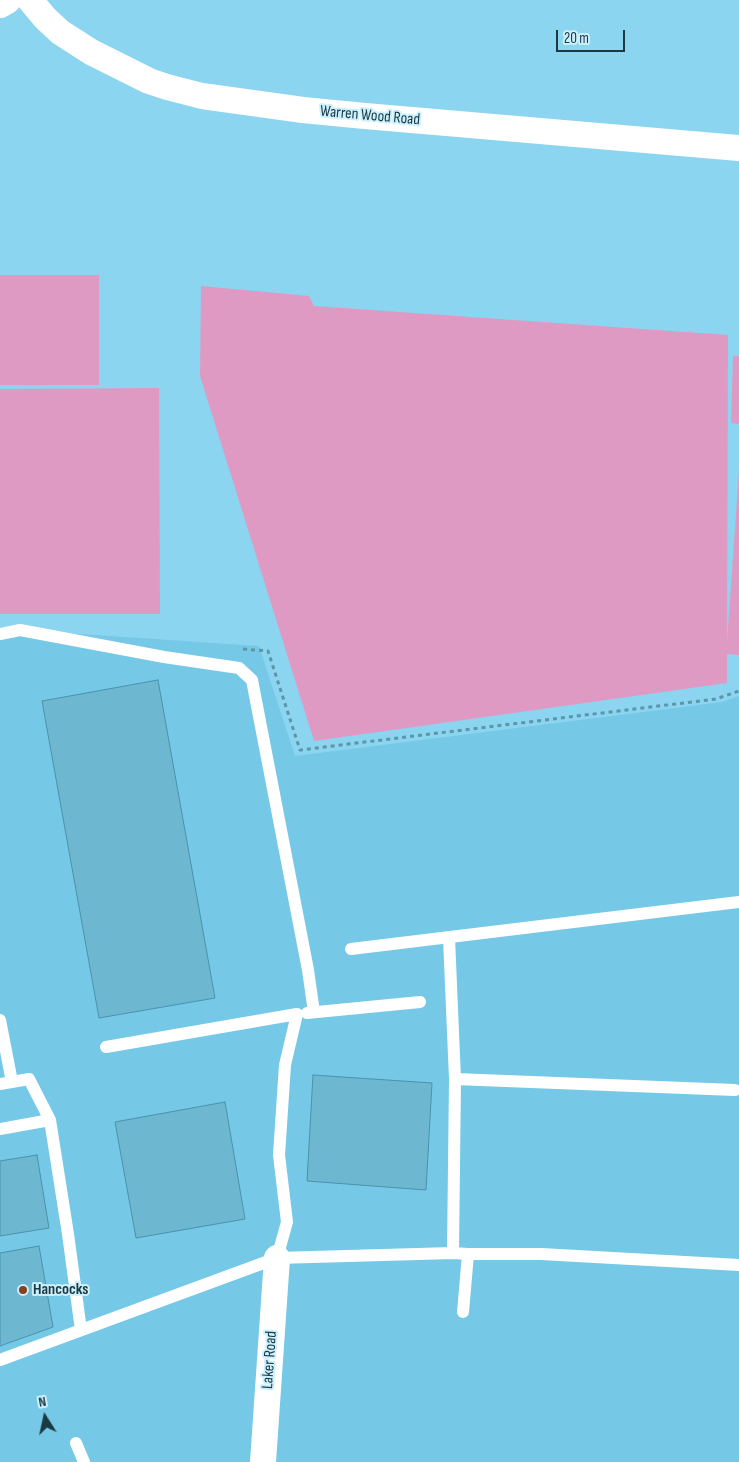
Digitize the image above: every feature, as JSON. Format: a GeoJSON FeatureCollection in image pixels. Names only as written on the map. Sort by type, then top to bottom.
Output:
{"type":"FeatureCollection","features":[{"type":"Feature","properties":{"kind":"street"},"geometry":{"type":"LineString","coordinates":[[0,4],[7,0]]}},
{"type":"Feature","properties":{"kind":"street","name":"Warren Wood Road"},"geometry":{"type":"LineString","coordinates":[[30,0],[60,32],[98,56],[150,81],[202,96],[365,116],[739,148]]}},
{"type":"Feature","properties":{"kind":"street","name":"Laker Road"},"geometry":{"type":"LineString","coordinates":[[263,1462],[277,1258]]}},
{"type":"Feature","properties":{"kind":"lane"},"geometry":{"type":"LineString","coordinates":[[0,634],[20,630],[239,668],[252,680],[308,970],[314,1012]]}},
{"type":"Feature","properties":{"kind":"lane"},"geometry":{"type":"LineString","coordinates":[[351,949],[739,902]]}},
{"type":"Feature","properties":{"kind":"lane"},"geometry":{"type":"LineString","coordinates":[[449,938],[455,1079],[453,1253]]}},
{"type":"Feature","properties":{"kind":"lane"},"geometry":{"type":"LineString","coordinates":[[106,1048],[297,1014],[420,1002]]}},
{"type":"Feature","properties":{"kind":"lane"},"geometry":{"type":"LineString","coordinates":[[277,1258],[287,1222],[280,1156],[285,1065],[297,1014]]}},
{"type":"Feature","properties":{"kind":"lane"},"geometry":{"type":"LineString","coordinates":[[0,1020],[6,1083],[29,1079],[50,1120],[81,1330]]}},
{"type":"Feature","properties":{"kind":"lane"},"geometry":{"type":"LineString","coordinates":[[455,1079],[735,1090]]}},
{"type":"Feature","properties":{"kind":"lane"},"geometry":{"type":"LineString","coordinates":[[0,1129],[50,1120]]}},
{"type":"Feature","properties":{"kind":"lane"},"geometry":{"type":"LineString","coordinates":[[0,1360],[277,1258],[453,1253],[541,1254],[739,1265]]}},
{"type":"Feature","properties":{"kind":"lane"},"geometry":{"type":"LineString","coordinates":[[463,1312],[468,1254]]}},
{"type":"Feature","properties":{"kind":"lane"},"geometry":{"type":"LineString","coordinates":[[76,1443],[84,1462]]}},
{"type":"Feature","properties":{"kind":"path"},"geometry":{"type":"LineString","coordinates":[[238,649],[268,651],[300,750],[716,699],[739,691]]}},
{"type":"Feature","properties":{"kind":"shaded area"},"geometry":{"type":"Polygon","coordinates":[[[0,275],[99,275],[99,385],[0,385],[0,275]]]}},
{"type":"Feature","properties":{"kind":"shaded area"},"geometry":{"type":"Polygon","coordinates":[[[201,286],[309,296],[314,306],[728,335],[727,642],[739,471],[739,655],[727,654],[727,683],[314,741],[200,376],[201,286]]]}},
{"type":"Feature","properties":{"kind":"shaded area"},"geometry":{"type":"Polygon","coordinates":[[[733,356],[739,356],[739,424],[731,423],[733,356]]]}},
{"type":"Feature","properties":{"kind":"shaded area"},"geometry":{"type":"Polygon","coordinates":[[[159,388],[160,614],[0,614],[0,389],[159,388]]]}},
{"type":"Feature","properties":{"kind":"shaded area"},"geometry":{"type":"Polygon","coordinates":[[[20,630],[259,646],[295,756],[722,702],[739,696],[739,1462],[0,1462],[0,634],[20,630]]]}},
{"type":"Feature","properties":{"kind":"building"},"geometry":{"type":"Polygon","coordinates":[[[158,680],[215,998],[99,1018],[42,701],[158,680]]]}},
{"type":"Feature","properties":{"kind":"building"},"geometry":{"type":"Polygon","coordinates":[[[313,1075],[432,1083],[426,1190],[307,1181],[313,1075]]]}},
{"type":"Feature","properties":{"kind":"building"},"geometry":{"type":"Polygon","coordinates":[[[225,1102],[245,1219],[136,1238],[115,1122],[225,1102]]]}},
{"type":"Feature","properties":{"kind":"building"},"geometry":{"type":"Polygon","coordinates":[[[37,1155],[49,1228],[0,1236],[0,1161],[37,1155]]]}},
{"type":"Feature","properties":{"kind":"building","name":"Hancocks"},"geometry":{"type":"Polygon","coordinates":[[[39,1246],[53,1327],[0,1346],[0,1253],[39,1246]]]}},
{"type":"Feature","properties":{"kind":"place","name":"Hancocks"},"geometry":{"type":"Point","coordinates":[23,1290]}}]}
